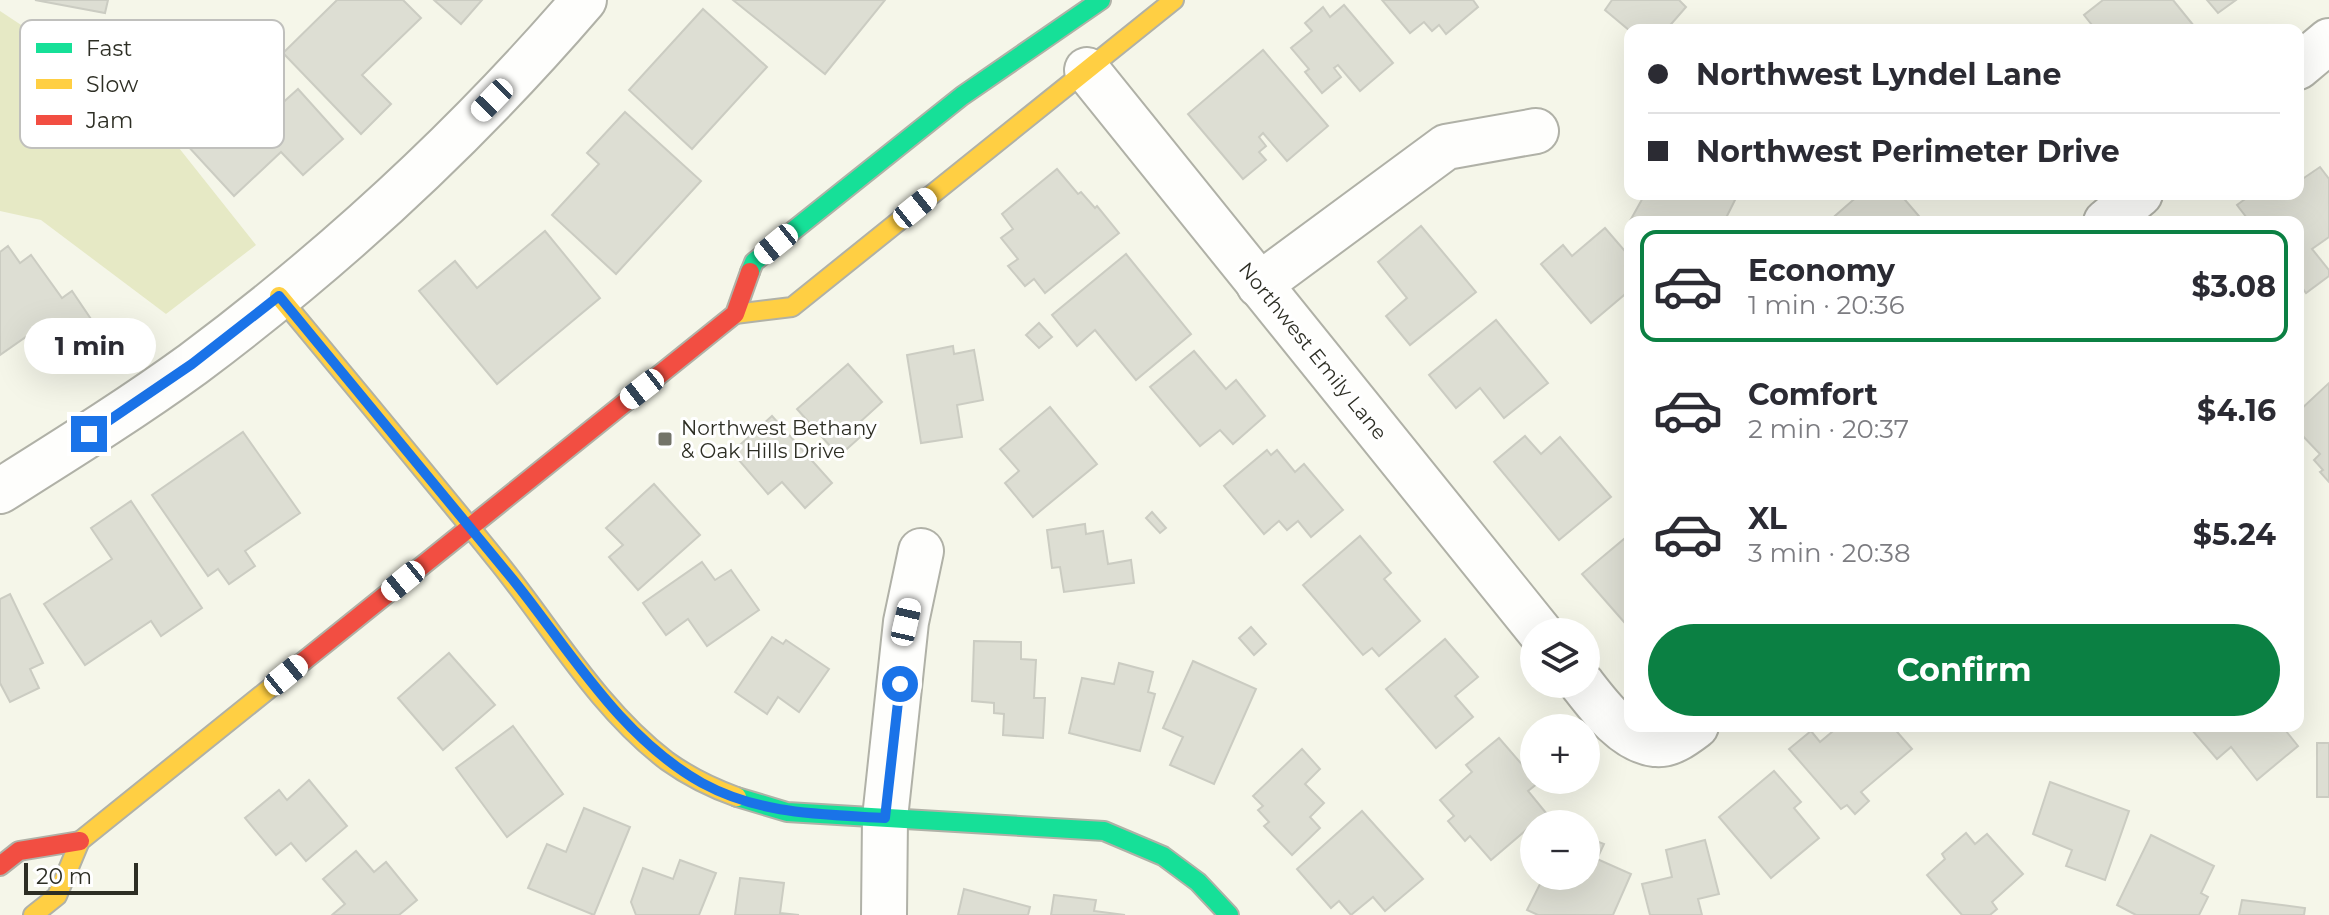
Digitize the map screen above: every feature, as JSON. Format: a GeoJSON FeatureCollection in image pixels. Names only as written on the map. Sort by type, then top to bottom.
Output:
{"type":"FeatureCollection","features":[{"type":"Feature","properties":{"kind":"main road"},"geometry":{"type":"LineString","coordinates":[[33,915],[57,896],[80,841],[735,314],[754,262],[962,96],[1101,0]]}},
{"type":"Feature","properties":{"kind":"main road"},"geometry":{"type":"LineString","coordinates":[[735,314],[792,307],[1174,0]]}},
{"type":"Feature","properties":{"kind":"main road"},"geometry":{"type":"LineString","coordinates":[[279,296],[606,700],[639,737],[669,762],[704,784],[760,806],[787,812],[1104,831],[1163,856],[1198,882],[1229,915]]}},
{"type":"Feature","properties":{"kind":"main road"},"geometry":{"type":"LineString","coordinates":[[0,866],[19,851],[80,841]]}},
{"type":"Feature","properties":{"kind":"street"},"geometry":{"type":"LineString","coordinates":[[0,491],[192,364],[279,296],[426,168],[584,0]]}},
{"type":"Feature","properties":{"kind":"street"},"geometry":{"type":"LineString","coordinates":[[2304,62],[2329,41]]}},
{"type":"Feature","properties":{"kind":"street","name":"Northwest Emily Lane"},"geometry":{"type":"LineString","coordinates":[[1087,70],[1529,618]]}},
{"type":"Feature","properties":{"kind":"street"},"geometry":{"type":"LineString","coordinates":[[1259,285],[1446,147],[1536,131]]}},
{"type":"Feature","properties":{"kind":"street"},"geometry":{"type":"LineString","coordinates":[[2113,216],[2133,200]]}},
{"type":"Feature","properties":{"kind":"street"},"geometry":{"type":"LineString","coordinates":[[884,915],[885,818],[906,622],[921,551]]}},
{"type":"Feature","properties":{"kind":"street"},"geometry":{"type":"LineString","coordinates":[[1593,698],[1609,718],[1624,728]]}},
{"type":"Feature","properties":{"kind":"street"},"geometry":{"type":"LineString","coordinates":[[1629,732],[1657,745],[1679,739],[1688,732]]}},
{"type":"Feature","properties":{"kind":"green space"},"geometry":{"type":"Polygon","coordinates":[[[0,11],[20,24],[20,148],[179,148],[256,245],[166,314],[41,220],[0,211],[0,11]]]}},
{"type":"Feature","properties":{"kind":"building"},"geometry":{"type":"Polygon","coordinates":[[[35,0],[108,0],[105,13],[35,0]]]}},
{"type":"Feature","properties":{"kind":"building"},"geometry":{"type":"Polygon","coordinates":[[[337,0],[403,0],[421,18],[362,75],[391,104],[361,134],[284,52],[337,0]]]}},
{"type":"Feature","properties":{"kind":"building"},"geometry":{"type":"Polygon","coordinates":[[[434,0],[482,0],[461,24],[434,0]]]}},
{"type":"Feature","properties":{"kind":"building"},"geometry":{"type":"Polygon","coordinates":[[[733,0],[885,0],[825,74],[733,0]]]}},
{"type":"Feature","properties":{"kind":"building"},"geometry":{"type":"Polygon","coordinates":[[[1382,0],[1473,0],[1478,7],[1446,34],[1439,25],[1432,31],[1424,22],[1410,33],[1382,0]]]}},
{"type":"Feature","properties":{"kind":"building"},"geometry":{"type":"Polygon","coordinates":[[[1612,0],[1679,0],[1686,7],[1671,24],[1624,26],[1605,10],[1612,0]]]}},
{"type":"Feature","properties":{"kind":"building"},"geometry":{"type":"Polygon","coordinates":[[[2103,0],[2173,0],[2192,24],[2091,24],[2084,15],[2103,0]]]}},
{"type":"Feature","properties":{"kind":"building"},"geometry":{"type":"Polygon","coordinates":[[[2207,0],[2236,0],[2218,13],[2207,0]]]}},
{"type":"Feature","properties":{"kind":"building"},"geometry":{"type":"Polygon","coordinates":[[[1344,5],[1393,63],[1360,91],[1338,65],[1334,68],[1341,77],[1322,93],[1305,72],[1309,69],[1291,48],[1312,31],[1305,23],[1323,7],[1330,17],[1344,5]]]}},
{"type":"Feature","properties":{"kind":"building"},"geometry":{"type":"Polygon","coordinates":[[[703,9],[767,67],[692,149],[629,90],[703,9]]]}},
{"type":"Feature","properties":{"kind":"building"},"geometry":{"type":"Polygon","coordinates":[[[1263,50],[1328,126],[1287,161],[1263,133],[1259,137],[1266,146],[1259,152],[1266,160],[1243,179],[1188,114],[1263,50]]]}},
{"type":"Feature","properties":{"kind":"building"},"geometry":{"type":"Polygon","coordinates":[[[298,89],[343,139],[303,175],[281,152],[234,196],[190,148],[284,148],[284,102],[298,89]]]}},
{"type":"Feature","properties":{"kind":"building"},"geometry":{"type":"Polygon","coordinates":[[[625,112],[701,181],[616,274],[552,215],[599,164],[587,153],[625,112]]]}},
{"type":"Feature","properties":{"kind":"building"},"geometry":{"type":"Polygon","coordinates":[[[2320,167],[2329,179],[2329,237],[2312,249],[2329,270],[2329,276],[2306,293],[2304,216],[2245,216],[2237,205],[2244,200],[2304,200],[2304,178],[2320,167]]]}},
{"type":"Feature","properties":{"kind":"building"},"geometry":{"type":"Polygon","coordinates":[[[1057,169],[1078,194],[1081,192],[1095,208],[1097,206],[1119,233],[1045,293],[1034,279],[1025,286],[1008,266],[1018,259],[1001,238],[1013,229],[1002,214],[1057,169]]]}},
{"type":"Feature","properties":{"kind":"building"},"geometry":{"type":"Polygon","coordinates":[[[1642,200],[1735,200],[1727,216],[1633,216],[1642,200]]]}},
{"type":"Feature","properties":{"kind":"building"},"geometry":{"type":"Polygon","coordinates":[[[1853,200],[1905,200],[1919,216],[1835,216],[1853,200]]]}},
{"type":"Feature","properties":{"kind":"building"},"geometry":{"type":"Polygon","coordinates":[[[1421,226],[1476,292],[1410,345],[1386,316],[1407,298],[1378,262],[1421,226]]]}},
{"type":"Feature","properties":{"kind":"building"},"geometry":{"type":"Polygon","coordinates":[[[1605,228],[1624,250],[1624,295],[1591,323],[1541,264],[1563,245],[1572,256],[1605,228]]]}},
{"type":"Feature","properties":{"kind":"building"},"geometry":{"type":"Polygon","coordinates":[[[545,231],[600,298],[497,384],[419,291],[455,261],[477,288],[545,231]]]}},
{"type":"Feature","properties":{"kind":"building"},"geometry":{"type":"Polygon","coordinates":[[[8,246],[20,263],[31,255],[62,298],[72,291],[95,325],[60,349],[43,325],[0,355],[0,252],[8,246]]]}},
{"type":"Feature","properties":{"kind":"building"},"geometry":{"type":"Polygon","coordinates":[[[1126,254],[1191,334],[1136,380],[1095,330],[1077,346],[1052,315],[1126,254]]]}},
{"type":"Feature","properties":{"kind":"building"},"geometry":{"type":"Polygon","coordinates":[[[1496,320],[1548,383],[1504,418],[1480,388],[1456,408],[1429,375],[1496,320]]]}},
{"type":"Feature","properties":{"kind":"building"},"geometry":{"type":"Polygon","coordinates":[[[1039,323],[1052,337],[1039,348],[1026,335],[1039,323]]]}},
{"type":"Feature","properties":{"kind":"building"},"geometry":{"type":"Polygon","coordinates":[[[953,346],[954,354],[974,350],[983,400],[957,405],[962,437],[921,443],[907,355],[953,346]]]}},
{"type":"Feature","properties":{"kind":"building"},"geometry":{"type":"Polygon","coordinates":[[[1194,351],[1226,389],[1236,380],[1265,416],[1233,444],[1220,430],[1200,446],[1150,387],[1194,351]]]}},
{"type":"Feature","properties":{"kind":"building"},"geometry":{"type":"Polygon","coordinates":[[[848,364],[882,402],[860,422],[867,431],[839,456],[797,409],[848,364]]]}},
{"type":"Feature","properties":{"kind":"building"},"geometry":{"type":"Polygon","coordinates":[[[2329,383],[2329,482],[2314,460],[2320,454],[2304,437],[2304,406],[2329,383]]]}},
{"type":"Feature","properties":{"kind":"building"},"geometry":{"type":"Polygon","coordinates":[[[1050,407],[1097,464],[1033,517],[1005,483],[1019,471],[1000,449],[1050,407]]]}},
{"type":"Feature","properties":{"kind":"building"},"geometry":{"type":"Polygon","coordinates":[[[772,416],[832,483],[805,508],[782,482],[768,494],[732,452],[772,416]]]}},
{"type":"Feature","properties":{"kind":"building"},"geometry":{"type":"Polygon","coordinates":[[[243,432],[300,513],[245,551],[255,566],[229,584],[218,569],[208,576],[152,495],[243,432]]]}},
{"type":"Feature","properties":{"kind":"building"},"geometry":{"type":"Polygon","coordinates":[[[1525,436],[1541,454],[1560,437],[1611,497],[1559,540],[1494,462],[1525,436]]]}},
{"type":"Feature","properties":{"kind":"building"},"geometry":{"type":"Polygon","coordinates":[[[1267,450],[1271,455],[1277,450],[1295,472],[1304,464],[1343,510],[1311,537],[1298,521],[1287,530],[1279,521],[1264,534],[1224,486],[1267,450]]]}},
{"type":"Feature","properties":{"kind":"building"},"geometry":{"type":"Polygon","coordinates":[[[654,484],[700,535],[638,590],[609,557],[623,545],[606,528],[654,484]]]}},
{"type":"Feature","properties":{"kind":"building"},"geometry":{"type":"Polygon","coordinates":[[[131,501],[202,608],[161,636],[151,621],[85,665],[44,604],[112,559],[91,528],[131,501]]]}},
{"type":"Feature","properties":{"kind":"building"},"geometry":{"type":"Polygon","coordinates":[[[1152,512],[1166,528],[1160,533],[1146,518],[1152,512]]]}},
{"type":"Feature","properties":{"kind":"building"},"geometry":{"type":"Polygon","coordinates":[[[1085,524],[1086,534],[1103,531],[1108,564],[1131,560],[1134,583],[1064,592],[1060,567],[1052,568],[1047,530],[1085,524]]]}},
{"type":"Feature","properties":{"kind":"building"},"geometry":{"type":"Polygon","coordinates":[[[1360,536],[1391,573],[1384,579],[1420,621],[1379,656],[1372,648],[1363,655],[1303,585],[1360,536]]]}},
{"type":"Feature","properties":{"kind":"building"},"geometry":{"type":"Polygon","coordinates":[[[1624,539],[1624,622],[1582,574],[1624,539]]]}},
{"type":"Feature","properties":{"kind":"building"},"geometry":{"type":"Polygon","coordinates":[[[702,562],[715,580],[731,570],[759,610],[707,646],[688,619],[666,635],[643,603],[702,562]]]}},
{"type":"Feature","properties":{"kind":"building"},"geometry":{"type":"Polygon","coordinates":[[[10,594],[43,663],[30,669],[39,688],[10,702],[0,683],[0,599],[10,594]]]}},
{"type":"Feature","properties":{"kind":"building"},"geometry":{"type":"Polygon","coordinates":[[[1251,627],[1266,644],[1254,655],[1239,638],[1251,627]]]}},
{"type":"Feature","properties":{"kind":"building"},"geometry":{"type":"Polygon","coordinates":[[[772,637],[783,644],[786,640],[829,669],[799,712],[778,697],[767,714],[735,692],[772,637]]]}},
{"type":"Feature","properties":{"kind":"building"},"geometry":{"type":"Polygon","coordinates":[[[1445,639],[1478,677],[1455,696],[1473,717],[1436,748],[1386,689],[1445,639]]]}},
{"type":"Feature","properties":{"kind":"building"},"geometry":{"type":"Polygon","coordinates":[[[974,641],[1021,642],[1021,659],[1036,660],[1034,698],[1045,698],[1043,738],[1003,735],[1004,714],[994,713],[994,703],[972,701],[974,641]]]}},
{"type":"Feature","properties":{"kind":"building"},"geometry":{"type":"Polygon","coordinates":[[[449,653],[495,705],[443,750],[398,698],[449,653]]]}},
{"type":"Feature","properties":{"kind":"building"},"geometry":{"type":"Polygon","coordinates":[[[1193,661],[1256,689],[1214,784],[1170,765],[1183,737],[1163,728],[1193,661]]]}},
{"type":"Feature","properties":{"kind":"building"},"geometry":{"type":"Polygon","coordinates":[[[1119,663],[1153,672],[1148,692],[1155,694],[1140,751],[1069,733],[1082,678],[1114,684],[1119,663]]]}},
{"type":"Feature","properties":{"kind":"building"},"geometry":{"type":"Polygon","coordinates":[[[513,726],[563,794],[507,837],[456,768],[513,726]]]}},
{"type":"Feature","properties":{"kind":"building"},"geometry":{"type":"Polygon","coordinates":[[[1810,732],[1820,742],[1832,732],[1897,732],[1912,749],[1861,792],[1869,801],[1855,814],[1847,805],[1841,809],[1789,749],[1810,732]]]}},
{"type":"Feature","properties":{"kind":"building"},"geometry":{"type":"Polygon","coordinates":[[[2194,732],[2287,732],[2298,746],[2257,780],[2231,747],[2217,759],[2194,732]]]}},
{"type":"Feature","properties":{"kind":"building"},"geometry":{"type":"Polygon","coordinates":[[[1499,738],[1520,762],[1520,794],[1530,794],[1544,810],[1520,810],[1520,835],[1491,860],[1470,836],[1465,841],[1448,821],[1454,816],[1440,800],[1472,772],[1466,765],[1499,738]]]}},
{"type":"Feature","properties":{"kind":"building"},"geometry":{"type":"Polygon","coordinates":[[[2317,743],[2329,743],[2329,797],[2317,797],[2317,743]]]}},
{"type":"Feature","properties":{"kind":"building"},"geometry":{"type":"Polygon","coordinates":[[[1302,749],[1320,769],[1305,784],[1324,803],[1310,817],[1320,828],[1292,855],[1264,826],[1269,822],[1258,810],[1263,806],[1253,796],[1302,749]]]}},
{"type":"Feature","properties":{"kind":"building"},"geometry":{"type":"Polygon","coordinates":[[[1774,771],[1801,802],[1794,808],[1819,838],[1771,878],[1719,817],[1774,771]]]}},
{"type":"Feature","properties":{"kind":"building"},"geometry":{"type":"Polygon","coordinates":[[[309,780],[347,826],[306,861],[291,843],[276,855],[245,818],[279,790],[287,800],[309,780]]]}},
{"type":"Feature","properties":{"kind":"building"},"geometry":{"type":"Polygon","coordinates":[[[2050,782],[2129,811],[2105,880],[2066,866],[2072,850],[2033,834],[2050,782]]]}},
{"type":"Feature","properties":{"kind":"building"},"geometry":{"type":"Polygon","coordinates":[[[584,808],[630,827],[594,915],[528,888],[547,844],[566,852],[584,808]]]}},
{"type":"Feature","properties":{"kind":"building"},"geometry":{"type":"Polygon","coordinates":[[[1362,811],[1423,879],[1385,911],[1373,897],[1351,915],[1339,901],[1331,908],[1297,869],[1362,811]]]}},
{"type":"Feature","properties":{"kind":"building"},"geometry":{"type":"Polygon","coordinates":[[[1966,833],[1975,844],[1987,834],[2023,874],[1992,902],[1997,909],[1990,915],[1962,915],[1927,875],[1945,859],[1942,854],[1966,833]]]}},
{"type":"Feature","properties":{"kind":"building"},"geometry":{"type":"Polygon","coordinates":[[[2151,835],[2214,866],[2201,893],[2208,897],[2199,915],[2136,915],[2117,905],[2151,835]]]}},
{"type":"Feature","properties":{"kind":"building"},"geometry":{"type":"Polygon","coordinates":[[[1705,840],[1719,894],[1698,899],[1702,915],[1650,915],[1642,884],[1672,877],[1666,850],[1705,840]]]}},
{"type":"Feature","properties":{"kind":"building"},"geometry":{"type":"Polygon","coordinates":[[[356,851],[374,872],[386,862],[417,900],[399,915],[332,915],[345,904],[323,879],[356,851]]]}},
{"type":"Feature","properties":{"kind":"building"},"geometry":{"type":"Polygon","coordinates":[[[680,860],[716,873],[699,915],[636,915],[631,902],[643,868],[673,879],[680,860]]]}},
{"type":"Feature","properties":{"kind":"building"},"geometry":{"type":"Polygon","coordinates":[[[1600,860],[1631,874],[1613,915],[1538,915],[1527,910],[1537,890],[1600,890],[1600,860]]]}},
{"type":"Feature","properties":{"kind":"building"},"geometry":{"type":"Polygon","coordinates":[[[740,878],[784,883],[780,913],[799,915],[735,915],[740,878]]]}},
{"type":"Feature","properties":{"kind":"building"},"geometry":{"type":"Polygon","coordinates":[[[964,889],[1030,907],[1028,915],[958,915],[964,889]]]}},
{"type":"Feature","properties":{"kind":"building"},"geometry":{"type":"Polygon","coordinates":[[[1054,895],[1096,900],[1094,911],[1125,915],[1051,915],[1054,895]]]}},
{"type":"Feature","properties":{"kind":"building"},"geometry":{"type":"Polygon","coordinates":[[[2242,900],[2305,908],[2304,915],[2239,915],[2242,900]]]}},
{"type":"Feature","properties":{"kind":"traffic: fast"},"geometry":{"type":"LineString","coordinates":[[750,272],[754,262],[962,96],[1101,0]]}},
{"type":"Feature","properties":{"kind":"traffic: fast"},"geometry":{"type":"LineString","coordinates":[[737,797],[787,812],[1104,831],[1163,856],[1198,882],[1229,915]]}},
{"type":"Feature","properties":{"kind":"traffic: slow"},"geometry":{"type":"LineString","coordinates":[[735,314],[792,307],[1174,0]]}},
{"type":"Feature","properties":{"kind":"traffic: slow"},"geometry":{"type":"LineString","coordinates":[[279,296],[495,558],[618,716],[667,761],[700,781],[737,797]]}},
{"type":"Feature","properties":{"kind":"traffic: slow"},"geometry":{"type":"LineString","coordinates":[[33,915],[57,896],[80,841],[300,664]]}},
{"type":"Feature","properties":{"kind":"traffic: jam"},"geometry":{"type":"LineString","coordinates":[[300,664],[735,314],[750,272]]}},
{"type":"Feature","properties":{"kind":"traffic: jam"},"geometry":{"type":"LineString","coordinates":[[0,866],[19,851],[80,841]]}},
{"type":"Feature","properties":{"kind":"place","name":"Northwest Bethany & Oak Hills Drive"},"geometry":{"type":"Point","coordinates":[665,439]}},
{"type":"Feature","properties":{"kind":"route"},"geometry":{"type":"LineString","coordinates":[[89,434],[192,364],[279,296],[515,583],[606,700],[639,737],[669,762],[704,784],[747,802],[787,812],[885,818],[900,684]]}}]}
